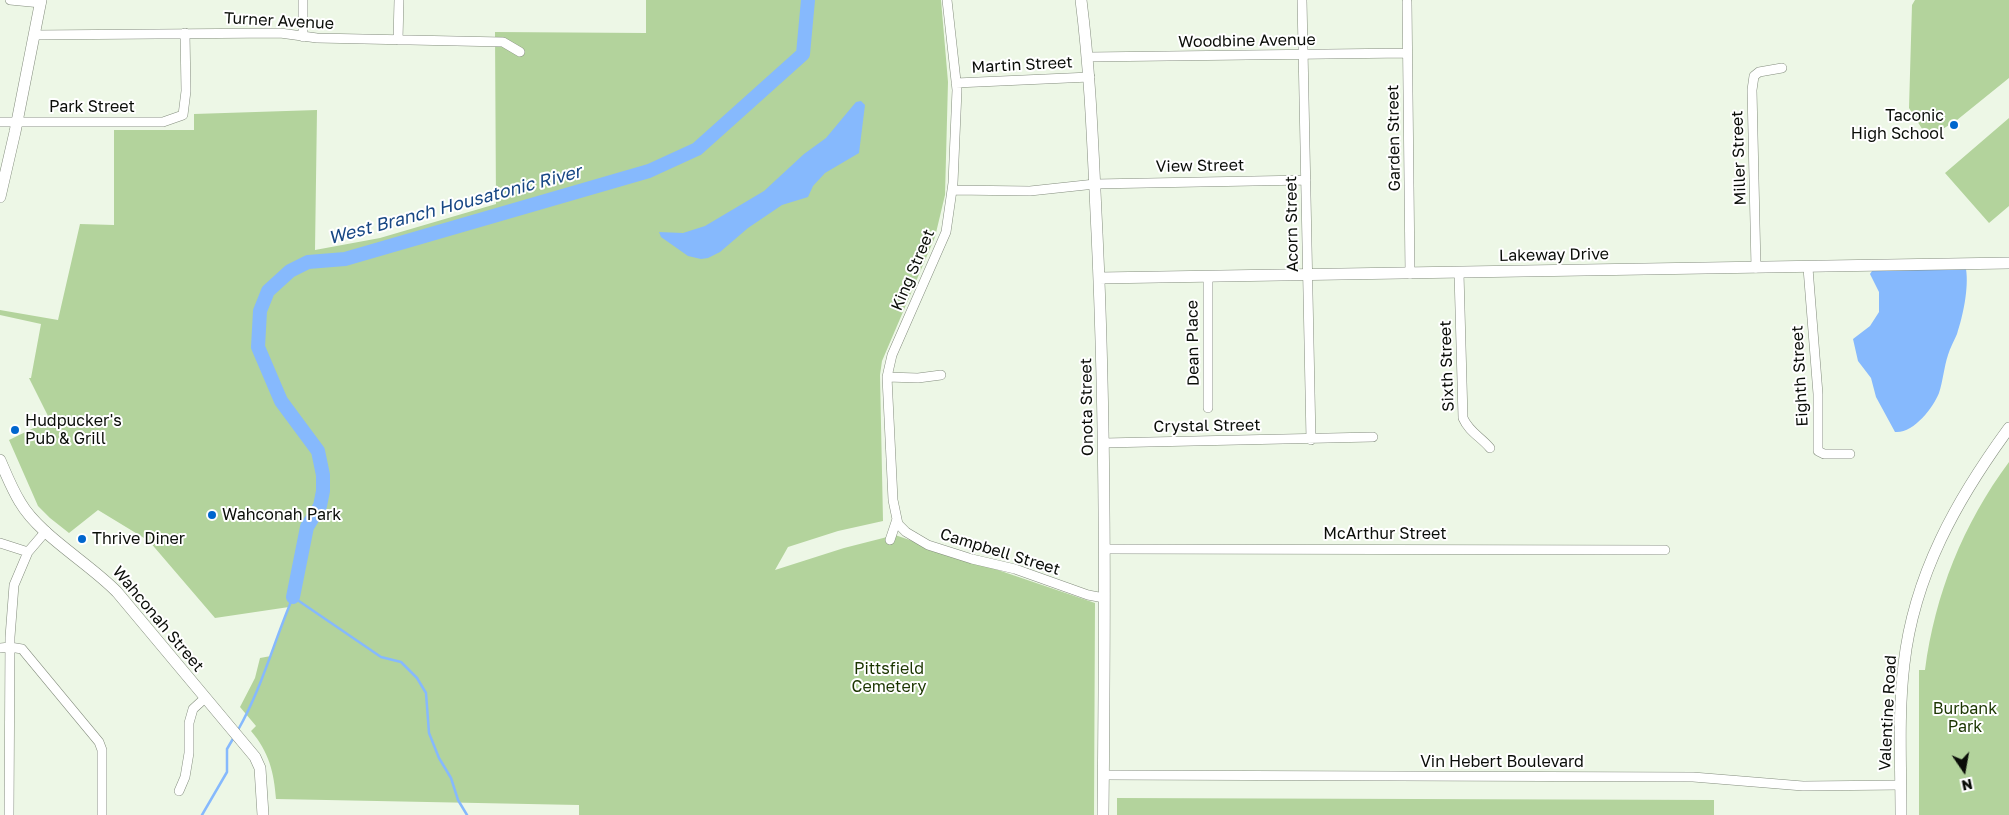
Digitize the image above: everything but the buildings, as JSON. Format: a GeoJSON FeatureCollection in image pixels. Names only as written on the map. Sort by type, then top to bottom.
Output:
{"type":"FeatureCollection","features":[{"type":"Feature","properties":{"kind":"street"},"geometry":{"type":"LineString","coordinates":[[0,197],[41,2],[10,0]]}},
{"type":"Feature","properties":{"kind":"street"},"geometry":{"type":"LineString","coordinates":[[303,0],[303,37]]}},
{"type":"Feature","properties":{"kind":"street"},"geometry":{"type":"LineString","coordinates":[[398,40],[399,0]]}},
{"type":"Feature","properties":{"kind":"street","name":"King Street"},"geometry":{"type":"LineString","coordinates":[[897,518],[893,500],[890,462],[887,378],[892,355],[946,232],[952,190],[956,83],[947,0]]}},
{"type":"Feature","properties":{"kind":"street","name":"Onota Street"},"geometry":{"type":"LineString","coordinates":[[1081,0],[1090,77],[1104,443],[1103,815]]}},
{"type":"Feature","properties":{"kind":"street","name":"Garden Street"},"geometry":{"type":"LineString","coordinates":[[1407,2],[1410,274]]}},
{"type":"Feature","properties":{"kind":"street","name":"Acorn Street"},"geometry":{"type":"LineString","coordinates":[[1302,4],[1311,440]]}},
{"type":"Feature","properties":{"kind":"street","name":"Park Street"},"geometry":{"type":"LineString","coordinates":[[0,122],[163,122],[183,114],[186,91],[186,33]]}},
{"type":"Feature","properties":{"kind":"street","name":"Turner Avenue"},"geometry":{"type":"LineString","coordinates":[[34,35],[280,33],[303,37],[503,42],[520,52]]}},
{"type":"Feature","properties":{"kind":"street","name":"Woodbine Avenue"},"geometry":{"type":"LineString","coordinates":[[1088,57],[1407,52]]}},
{"type":"Feature","properties":{"kind":"street","name":"Miller Street"},"geometry":{"type":"LineString","coordinates":[[1756,268],[1752,90],[1754,76],[1759,72],[1782,68]]}},
{"type":"Feature","properties":{"kind":"street","name":"Martin Street"},"geometry":{"type":"LineString","coordinates":[[956,83],[1090,77]]}},
{"type":"Feature","properties":{"kind":"street","name":"View Street"},"geometry":{"type":"LineString","coordinates":[[952,190],[1030,191],[1095,184],[1306,180]]}},
{"type":"Feature","properties":{"kind":"street","name":"Lakeway Drive"},"geometry":{"type":"LineString","coordinates":[[1099,278],[1808,268],[2009,263]]}},
{"type":"Feature","properties":{"kind":"street","name":"Eighth Street"},"geometry":{"type":"LineString","coordinates":[[1808,268],[1818,394],[1818,451],[1824,454],[1850,454]]}},
{"type":"Feature","properties":{"kind":"street","name":"Sixth Street"},"geometry":{"type":"LineString","coordinates":[[1459,273],[1463,418],[1471,432],[1483,439],[1490,448]]}},
{"type":"Feature","properties":{"kind":"street","name":"Dean Place"},"geometry":{"type":"LineString","coordinates":[[1208,276],[1208,408]]}},
{"type":"Feature","properties":{"kind":"street"},"geometry":{"type":"LineString","coordinates":[[887,378],[918,378],[942,375]]}},
{"type":"Feature","properties":{"kind":"street","name":"Valentine Road"},"geometry":{"type":"LineString","coordinates":[[1901,815],[1904,663],[1914,613],[1928,567],[1942,533],[1962,497],[2009,428]]}},
{"type":"Feature","properties":{"kind":"street","name":"Crystal Street"},"geometry":{"type":"LineString","coordinates":[[1104,443],[1311,440],[1373,437]]}},
{"type":"Feature","properties":{"kind":"street","name":"Wahconah Street"},"geometry":{"type":"LineString","coordinates":[[0,460],[20,504],[46,531],[105,580],[255,757],[260,768],[263,815]]}},
{"type":"Feature","properties":{"kind":"street"},"geometry":{"type":"LineString","coordinates":[[890,540],[897,518]]}},
{"type":"Feature","properties":{"kind":"street","name":"Campbell Street"},"geometry":{"type":"LineString","coordinates":[[897,518],[898,524],[906,532],[928,544],[972,559],[1015,569],[1088,595],[1104,598]]}},
{"type":"Feature","properties":{"kind":"street"},"geometry":{"type":"LineString","coordinates":[[9,815],[5,785],[14,585],[28,552],[46,531]]}},
{"type":"Feature","properties":{"kind":"street"},"geometry":{"type":"LineString","coordinates":[[0,543],[28,552]]}},
{"type":"Feature","properties":{"kind":"street","name":"McArthur Street"},"geometry":{"type":"LineString","coordinates":[[1105,549],[1665,550]]}},
{"type":"Feature","properties":{"kind":"street"},"geometry":{"type":"LineString","coordinates":[[0,648],[10,646],[22,649],[35,662],[99,742],[102,750],[102,815]]}},
{"type":"Feature","properties":{"kind":"street"},"geometry":{"type":"LineString","coordinates":[[179,791],[185,776],[189,723],[193,710],[205,698]]}},
{"type":"Feature","properties":{"kind":"street","name":"Vin Hebert Boulevard"},"geometry":{"type":"LineString","coordinates":[[1103,775],[1693,777],[1803,786],[1901,785]]}},
{"type":"Feature","properties":{"kind":"green space","name":"Wahconah Park"},"geometry":{"type":"Polygon","coordinates":[[[646,0],[941,0],[948,82],[945,195],[935,237],[882,361],[880,375],[883,521],[838,531],[788,547],[775,570],[844,548],[895,535],[1095,603],[1094,815],[579,815],[579,805],[276,799],[274,780],[269,763],[262,747],[251,731],[256,726],[240,707],[255,678],[260,658],[271,656],[289,607],[215,618],[149,541],[98,510],[69,533],[38,506],[9,440],[50,420],[29,378],[31,378],[41,324],[0,315],[0,310],[58,320],[80,224],[114,225],[114,130],[194,130],[194,114],[317,110],[315,250],[380,238],[496,204],[495,32],[646,33],[646,0]]]}},
{"type":"Feature","properties":{"kind":"green space"},"geometry":{"type":"Polygon","coordinates":[[[1915,0],[2009,0],[2009,78],[1957,120],[1938,132],[1924,132],[1909,108],[1912,5],[1915,0]]]}},
{"type":"Feature","properties":{"kind":"green space"},"geometry":{"type":"Polygon","coordinates":[[[2009,118],[2009,206],[1989,223],[1945,173],[2009,118]]]}},
{"type":"Feature","properties":{"kind":"green space","name":"Burbank Park"},"geometry":{"type":"Polygon","coordinates":[[[2009,462],[2009,815],[1919,815],[1919,670],[1925,670],[1936,614],[1944,587],[1965,535],[1978,510],[2009,462]]]}},
{"type":"Feature","properties":{"kind":"green space"},"geometry":{"type":"Polygon","coordinates":[[[1117,798],[1714,800],[1714,815],[1117,815],[1117,798]]]}},
{"type":"Feature","properties":{"kind":"water"},"geometry":{"type":"Polygon","coordinates":[[[861,101],[865,105],[859,153],[825,173],[813,186],[808,197],[782,205],[748,228],[720,252],[708,258],[701,259],[688,256],[661,237],[659,232],[683,233],[705,226],[764,191],[804,154],[826,138],[856,102],[861,101]]]}},
{"type":"Feature","properties":{"kind":"water"},"geometry":{"type":"Polygon","coordinates":[[[1966,269],[1967,285],[1961,319],[1945,364],[1939,393],[1922,419],[1909,429],[1895,432],[1876,397],[1871,378],[1858,361],[1853,339],[1870,326],[1879,312],[1879,292],[1870,274],[1872,271],[1966,269]]]}},
{"type":"Feature","properties":{"kind":"waterway","name":"West Branch Housatonic River"},"geometry":{"type":"LineString","coordinates":[[293,597],[307,527],[320,506],[323,491],[323,475],[318,451],[281,401],[258,347],[260,311],[268,291],[290,271],[308,262],[345,259],[649,171],[697,149],[803,54],[808,0]]}},
{"type":"Feature","properties":{"kind":"waterway"},"geometry":{"type":"LineString","coordinates":[[238,730],[261,681],[293,597],[381,657],[401,662],[417,678],[426,693],[429,733],[439,758],[451,778],[458,800],[467,815]]}},
{"type":"Feature","properties":{"kind":"waterway","name":"West Branch Housatonic River"},"geometry":{"type":"LineString","coordinates":[[202,815],[227,772],[227,749],[234,737]]}},
{"type":"Feature","properties":{"kind":"place","name":"Taconic High School"},"geometry":{"type":"Point","coordinates":[1954,125]}},
{"type":"Feature","properties":{"kind":"place","name":"Hudpucker's Pub & Grill"},"geometry":{"type":"Point","coordinates":[15,430]}},
{"type":"Feature","properties":{"kind":"place","name":"Wahconah Park"},"geometry":{"type":"Point","coordinates":[212,515]}},
{"type":"Feature","properties":{"kind":"place","name":"Thrive Diner"},"geometry":{"type":"Point","coordinates":[82,539]}},
{"type":"Feature","properties":{"kind":"park label","name":"Pittsfield Cemetery"},"geometry":{"type":"Point","coordinates":[889,678]}}]}
